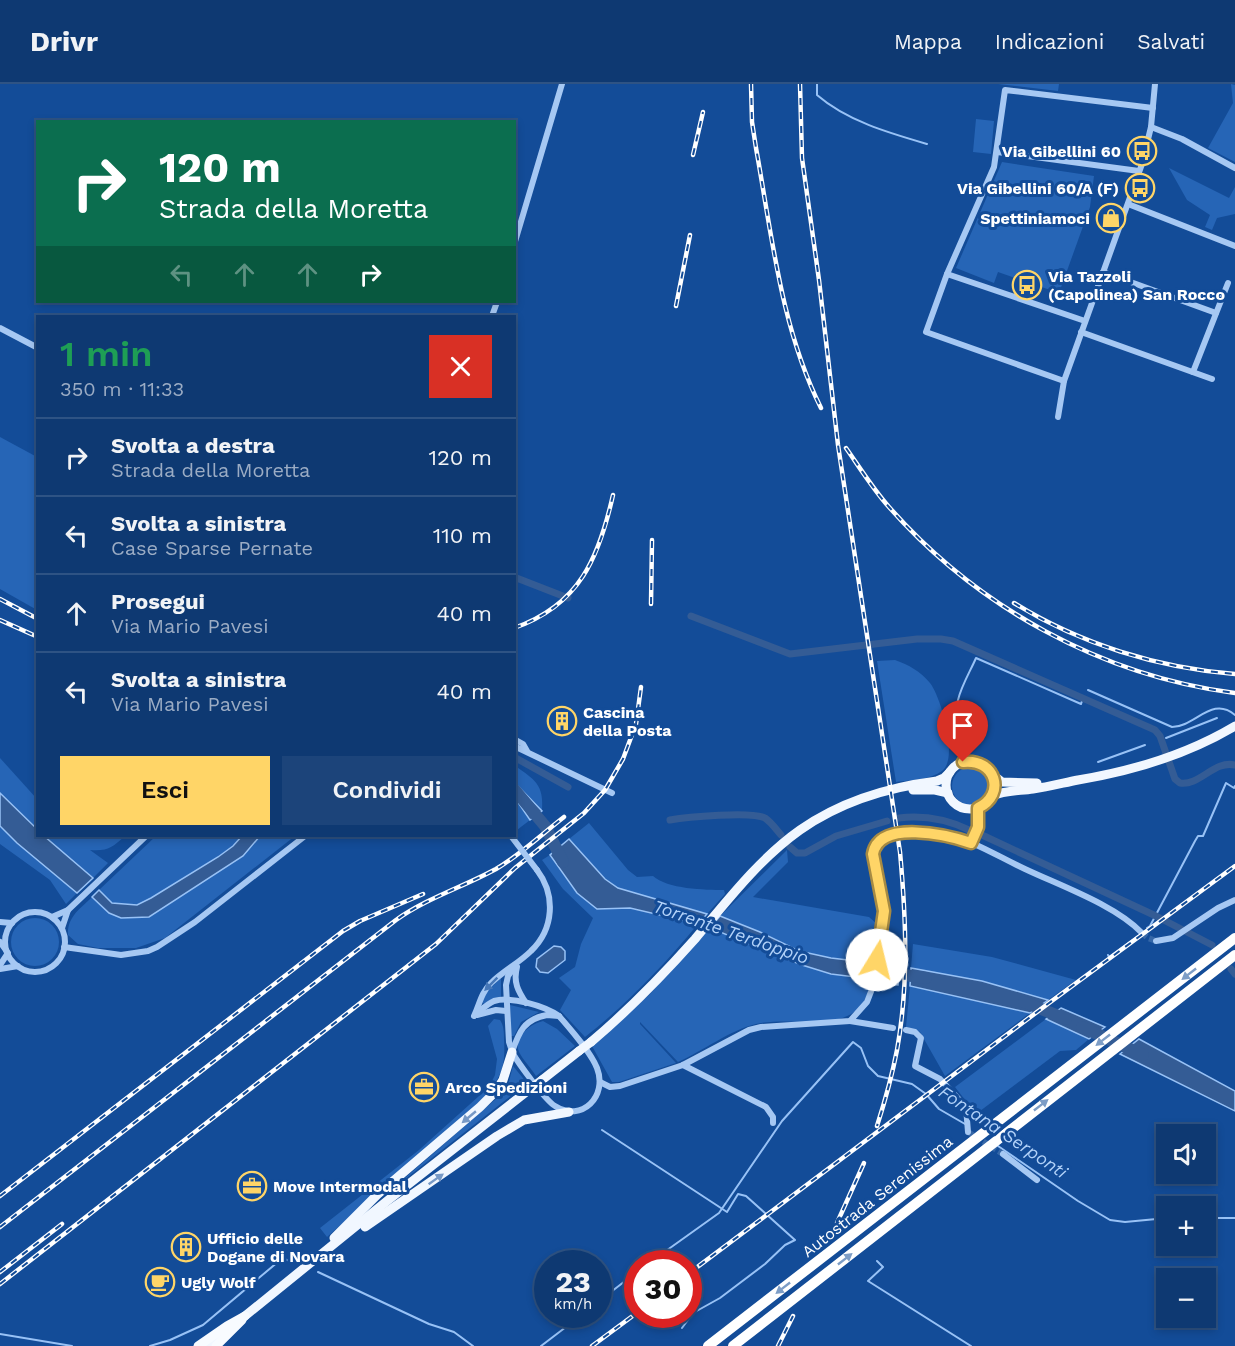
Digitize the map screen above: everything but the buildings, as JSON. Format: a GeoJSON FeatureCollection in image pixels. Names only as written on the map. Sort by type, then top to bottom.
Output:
{"type":"FeatureCollection","features":[{"type":"Feature","properties":{"kind":"highway","name":"Autostrada Serenissima"},"geometry":{"type":"LineString","coordinates":[[708,1346],[973,1131],[1074,1063],[1235,938]]}},
{"type":"Feature","properties":{"kind":"highway","name":"Autostrada Serenissima"},"geometry":{"type":"LineString","coordinates":[[733,1346],[1235,955]]}},
{"type":"Feature","properties":{"kind":"highway"},"geometry":{"type":"LineString","coordinates":[[198,1346],[245,1316]]}},
{"type":"Feature","properties":{"kind":"highway"},"geometry":{"type":"LineString","coordinates":[[216,1346],[245,1316]]}},
{"type":"Feature","properties":{"kind":"main road"},"geometry":{"type":"LineString","coordinates":[[950,772],[947,779],[948,793],[957,805],[963,808],[978,808],[992,796],[1006,791],[1033,789],[1109,774],[1167,757],[1232,728]]}},
{"type":"Feature","properties":{"kind":"main road"},"geometry":{"type":"LineString","coordinates":[[208,1346],[620,1017],[663,975],[741,885],[778,848],[812,822],[867,797],[937,781],[963,762],[979,763],[999,781],[1006,783],[1058,783]]}},
{"type":"Feature","properties":{"kind":"main road"},"geometry":{"type":"LineString","coordinates":[[991,773],[994,780],[992,796]]}},
{"type":"Feature","properties":{"kind":"main road"},"geometry":{"type":"LineString","coordinates":[[896,790],[930,789],[948,793]]}},
{"type":"Feature","properties":{"kind":"main road"},"geometry":{"type":"LineString","coordinates":[[302,1271],[378,1194],[496,1091],[503,1080],[512,1052]]}},
{"type":"Feature","properties":{"kind":"main road"},"geometry":{"type":"LineString","coordinates":[[302,1271],[506,1131],[525,1120],[569,1112]]}},
{"type":"Feature","properties":{"kind":"street"},"geometry":{"type":"LineString","coordinates":[[516,238],[562,84]]}},
{"type":"Feature","properties":{"kind":"street"},"geometry":{"type":"LineString","coordinates":[[1058,417],[1064,381],[1139,171],[1151,127],[1155,84]]}},
{"type":"Feature","properties":{"kind":"street"},"geometry":{"type":"LineString","coordinates":[[1064,381],[926,332],[947,274],[994,164],[1005,90],[1153,108]]}},
{"type":"Feature","properties":{"kind":"street"},"geometry":{"type":"LineString","coordinates":[[1151,127],[1182,139],[1235,168]]}},
{"type":"Feature","properties":{"kind":"street"},"geometry":{"type":"LineString","coordinates":[[997,152],[1139,171]]}},
{"type":"Feature","properties":{"kind":"street"},"geometry":{"type":"LineString","coordinates":[[1128,204],[1235,246]]}},
{"type":"Feature","properties":{"kind":"street"},"geometry":{"type":"LineString","coordinates":[[1103,272],[1216,313]]}},
{"type":"Feature","properties":{"kind":"street"},"geometry":{"type":"LineString","coordinates":[[947,274],[1086,321]]}},
{"type":"Feature","properties":{"kind":"street"},"geometry":{"type":"LineString","coordinates":[[1193,372],[1228,283]]}},
{"type":"Feature","properties":{"kind":"street"},"geometry":{"type":"LineString","coordinates":[[0,328],[36,347]]}},
{"type":"Feature","properties":{"kind":"street"},"geometry":{"type":"LineString","coordinates":[[1081,332],[1212,379]]}},
{"type":"Feature","properties":{"kind":"street"},"geometry":{"type":"LineString","coordinates":[[516,740],[524,744],[528,752]]}},
{"type":"Feature","properties":{"kind":"street"},"geometry":{"type":"LineString","coordinates":[[516,747],[612,793]]}},
{"type":"Feature","properties":{"kind":"street"},"geometry":{"type":"LineString","coordinates":[[971,843],[978,827],[978,808]]}},
{"type":"Feature","properties":{"kind":"street"},"geometry":{"type":"LineString","coordinates":[[850,1022],[867,1002],[872,988],[884,911],[873,854],[877,842],[890,835],[915,832],[942,834],[971,843],[1113,911],[1142,933]]}},
{"type":"Feature","properties":{"kind":"street"},"geometry":{"type":"LineString","coordinates":[[52,917],[75,904],[145,837]]}},
{"type":"Feature","properties":{"kind":"street"},"geometry":{"type":"LineString","coordinates":[[64,947],[121,954],[148,951],[157,947],[195,922],[304,837]]}},
{"type":"Feature","properties":{"kind":"street"},"geometry":{"type":"LineString","coordinates":[[474,1016],[480,996],[492,981],[520,961],[543,936],[550,914],[548,890],[537,870],[512,837]]}},
{"type":"Feature","properties":{"kind":"street"},"geometry":{"type":"LineString","coordinates":[[1156,941],[1166,941],[1181,934],[1218,908],[1235,900]]}},
{"type":"Feature","properties":{"kind":"street"},"geometry":{"type":"LineString","coordinates":[[62,928],[68,910]]}},
{"type":"Feature","properties":{"kind":"street"},"geometry":{"type":"LineString","coordinates":[[29,912],[39,912],[52,917],[62,928],[65,938],[64,947],[58,961],[44,970],[35,971],[18,966],[0,967],[8,953],[5,938],[12,923],[19,916],[29,912]]}},
{"type":"Feature","properties":{"kind":"street"},"geometry":{"type":"LineString","coordinates":[[0,922],[12,923]]}},
{"type":"Feature","properties":{"kind":"street"},"geometry":{"type":"LineString","coordinates":[[0,942],[18,966]]}},
{"type":"Feature","properties":{"kind":"street"},"geometry":{"type":"LineString","coordinates":[[474,1016],[492,1002],[506,1000],[548,1008],[559,1016],[595,1063],[600,1082],[597,1097],[591,1105],[584,1110],[569,1112],[555,1106],[512,1052],[506,1011],[506,1000],[508,976],[520,961]]}},
{"type":"Feature","properties":{"kind":"street"},"geometry":{"type":"LineString","coordinates":[[520,961],[516,970],[516,987],[526,1003]]}},
{"type":"Feature","properties":{"kind":"street"},"geometry":{"type":"LineString","coordinates":[[474,1016],[496,1010],[506,1011]]}},
{"type":"Feature","properties":{"kind":"street"},"geometry":{"type":"LineString","coordinates":[[512,1052],[521,1028],[526,1022],[547,1015],[559,1016]]}},
{"type":"Feature","properties":{"kind":"street"},"geometry":{"type":"LineString","coordinates":[[600,1082],[610,1087],[620,1086],[683,1065],[749,1030],[761,1027],[850,1022],[893,1028]]}},
{"type":"Feature","properties":{"kind":"street"},"geometry":{"type":"LineString","coordinates":[[906,1030],[915,1032],[921,1038],[915,1066],[940,1078],[966,1107],[973,1131]]}},
{"type":"Feature","properties":{"kind":"street"},"geometry":{"type":"LineString","coordinates":[[683,1065],[766,1107],[773,1117],[772,1123]]}},
{"type":"Feature","properties":{"kind":"street"},"geometry":{"type":"LineString","coordinates":[[1003,1154],[1037,1180]]}},
{"type":"Feature","properties":{"kind":"shaded area"},"geometry":{"type":"Polygon","coordinates":[[[998,84],[1059,84],[1058,91],[998,84]]]}},
{"type":"Feature","properties":{"kind":"shaded area"},"geometry":{"type":"Polygon","coordinates":[[[1231,84],[1235,85],[1235,162],[1208,148],[1233,103],[1231,84]]]}},
{"type":"Feature","properties":{"kind":"shaded area"},"geometry":{"type":"Polygon","coordinates":[[[976,119],[994,121],[991,154],[973,152],[976,119]]]}},
{"type":"Feature","properties":{"kind":"shaded area"},"geometry":{"type":"Polygon","coordinates":[[[1002,162],[1094,176],[1090,207],[1059,293],[998,272],[994,283],[956,268],[1002,162]]]}},
{"type":"Feature","properties":{"kind":"shaded area"},"geometry":{"type":"Polygon","coordinates":[[[1169,168],[1229,198],[1235,187],[1235,214],[1217,218],[1212,230],[1205,227],[1210,215],[1187,200],[1169,168]]]}},
{"type":"Feature","properties":{"kind":"shaded area"},"geometry":{"type":"Polygon","coordinates":[[[0,437],[36,456],[36,609],[0,589],[0,437]]]}},
{"type":"Feature","properties":{"kind":"shaded area"},"geometry":{"type":"Polygon","coordinates":[[[895,660],[910,666],[930,683],[939,701],[949,742],[947,764],[942,771],[920,779],[896,782],[877,661],[895,660]]]}},
{"type":"Feature","properties":{"kind":"shaded area"},"geometry":{"type":"Polygon","coordinates":[[[0,758],[36,798],[36,828],[0,793],[0,758]]]}},
{"type":"Feature","properties":{"kind":"shaded area"},"geometry":{"type":"Polygon","coordinates":[[[516,766],[528,775],[540,789],[542,811],[516,783],[516,766]]]}},
{"type":"Feature","properties":{"kind":"shaded area"},"geometry":{"type":"Polygon","coordinates":[[[971,767],[984,773],[990,786],[984,799],[971,805],[958,799],[952,786],[958,773],[971,767]]]}},
{"type":"Feature","properties":{"kind":"shaded area"},"geometry":{"type":"Polygon","coordinates":[[[516,801],[530,820],[517,830],[516,828],[516,801]]]}},
{"type":"Feature","properties":{"kind":"shaded area"},"geometry":{"type":"Polygon","coordinates":[[[589,823],[628,870],[637,877],[653,876],[667,884],[697,889],[724,890],[725,894],[707,914],[618,889],[605,879],[569,839],[589,823]]]}},
{"type":"Feature","properties":{"kind":"shaded area"},"geometry":{"type":"Polygon","coordinates":[[[0,826],[77,893],[66,904],[50,880],[0,844],[0,826]]]}},
{"type":"Feature","properties":{"kind":"shaded area"},"geometry":{"type":"Polygon","coordinates":[[[45,837],[124,837],[109,848],[90,850],[108,863],[93,878],[45,837]]]}},
{"type":"Feature","properties":{"kind":"shaded area"},"geometry":{"type":"Polygon","coordinates":[[[155,837],[241,837],[218,857],[137,905],[112,903],[99,890],[155,837]]]}},
{"type":"Feature","properties":{"kind":"shaded area"},"geometry":{"type":"Polygon","coordinates":[[[259,837],[294,837],[165,938],[136,948],[98,948],[78,944],[68,935],[72,918],[92,897],[109,913],[149,917],[259,837]]]}},
{"type":"Feature","properties":{"kind":"shaded area"},"geometry":{"type":"Polygon","coordinates":[[[787,850],[788,862],[753,897],[869,917],[877,924],[873,963],[829,958],[798,950],[720,916],[787,850]]]}},
{"type":"Feature","properties":{"kind":"shaded area"},"geometry":{"type":"Polygon","coordinates":[[[550,855],[577,893],[615,908],[646,910],[698,924],[644,984],[585,1037],[560,1010],[571,990],[559,978],[575,967],[581,944],[593,918],[563,889],[542,860],[550,855]]]}},
{"type":"Feature","properties":{"kind":"shaded area"},"geometry":{"type":"Polygon","coordinates":[[[30,918],[40,918],[55,928],[59,942],[55,956],[49,962],[40,966],[30,966],[15,956],[11,947],[11,937],[21,922],[30,918]]]}},
{"type":"Feature","properties":{"kind":"shaded area"},"geometry":{"type":"Polygon","coordinates":[[[710,928],[802,965],[831,974],[871,979],[866,998],[856,1011],[842,1018],[827,1021],[756,1024],[727,1036],[678,1062],[640,1022],[676,1063],[619,1082],[612,1082],[592,1046],[649,995],[710,928]]]}},
{"type":"Feature","properties":{"kind":"shaded area"},"geometry":{"type":"Polygon","coordinates":[[[913,944],[992,957],[1076,980],[1048,1000],[982,981],[911,968],[913,944]]]}},
{"type":"Feature","properties":{"kind":"shaded area"},"geometry":{"type":"Polygon","coordinates":[[[501,978],[501,997],[484,1004],[481,1001],[487,991],[501,978]]]}},
{"type":"Feature","properties":{"kind":"shaded area"},"geometry":{"type":"Polygon","coordinates":[[[910,986],[1030,1013],[945,1076],[920,1032],[906,1027],[910,986]]]}},
{"type":"Feature","properties":{"kind":"shaded area"},"geometry":{"type":"Polygon","coordinates":[[[510,1005],[539,1012],[521,1022],[514,1036],[511,1036],[510,1005]]]}},
{"type":"Feature","properties":{"kind":"shaded area"},"geometry":{"type":"Polygon","coordinates":[[[494,1019],[500,1020],[504,1031],[504,1058],[503,1066],[492,1087],[480,1101],[327,1237],[320,1228],[419,1150],[489,1087],[495,1075],[497,1059],[488,1026],[494,1019]]]}},
{"type":"Feature","properties":{"kind":"shaded area"},"geometry":{"type":"Polygon","coordinates":[[[1046,1019],[1089,1039],[1076,1050],[1060,1051],[976,1114],[955,1087],[1046,1019]]]}},
{"type":"Feature","properties":{"kind":"shaded area"},"geometry":{"type":"Polygon","coordinates":[[[543,1021],[557,1029],[575,1046],[536,1076],[519,1052],[518,1046],[524,1032],[543,1021]]]}},
{"type":"Feature","properties":{"kind":"shaded area"},"geometry":{"type":"Polygon","coordinates":[[[513,1066],[527,1083],[390,1191],[497,1098],[508,1085],[513,1066]]]}},
{"type":"Feature","properties":{"kind":"water"},"geometry":{"type":"Polygon","coordinates":[[[516,784],[542,811],[530,820],[516,799],[516,784]]]}},
{"type":"Feature","properties":{"kind":"water"},"geometry":{"type":"Polygon","coordinates":[[[0,793],[36,828],[36,837],[45,837],[93,878],[77,893],[0,826],[0,793]]]}},
{"type":"Feature","properties":{"kind":"water"},"geometry":{"type":"Polygon","coordinates":[[[241,837],[259,837],[243,856],[149,917],[121,918],[109,913],[92,897],[99,890],[112,903],[137,905],[233,846],[241,837]]]}},
{"type":"Feature","properties":{"kind":"water"},"geometry":{"type":"Polygon","coordinates":[[[569,839],[605,879],[618,888],[707,914],[698,924],[630,908],[597,909],[577,893],[550,855],[569,839]]]}},
{"type":"Feature","properties":{"kind":"water"},"geometry":{"type":"Polygon","coordinates":[[[720,916],[799,951],[873,963],[871,979],[831,974],[802,965],[710,928],[720,916]]]}},
{"type":"Feature","properties":{"kind":"water"},"geometry":{"type":"Polygon","coordinates":[[[554,946],[561,947],[565,951],[565,960],[548,973],[540,972],[536,967],[537,959],[554,946]]]}},
{"type":"Feature","properties":{"kind":"water"},"geometry":{"type":"Polygon","coordinates":[[[880,963],[900,965],[898,985],[876,983],[880,963]]]}},
{"type":"Feature","properties":{"kind":"water"},"geometry":{"type":"Polygon","coordinates":[[[911,968],[982,981],[1048,1000],[1030,1013],[910,986],[911,968]]]}},
{"type":"Feature","properties":{"kind":"water"},"geometry":{"type":"Polygon","coordinates":[[[1061,1008],[1105,1027],[1089,1039],[1046,1019],[1061,1008]]]}},
{"type":"Feature","properties":{"kind":"water"},"geometry":{"type":"Polygon","coordinates":[[[1139,1039],[1235,1091],[1235,1111],[1120,1054],[1139,1039]]]}},
{"type":"Feature","properties":{"kind":"waterway"},"geometry":{"type":"LineString","coordinates":[[817,84],[817,95],[842,112],[883,131],[927,144]]}},
{"type":"Feature","properties":{"kind":"waterway"},"geometry":{"type":"LineString","coordinates":[[516,578],[568,598]]}},
{"type":"Feature","properties":{"kind":"waterway"},"geometry":{"type":"LineString","coordinates":[[691,616],[790,654],[917,639],[953,641],[1155,730],[1160,736],[1175,779],[1180,783],[1194,781],[1220,766],[1235,765]]}},
{"type":"Feature","properties":{"kind":"waterway"},"geometry":{"type":"LineString","coordinates":[[962,729],[958,720],[957,702],[976,658],[1081,704],[1082,701]]}},
{"type":"Feature","properties":{"kind":"waterway"},"geometry":{"type":"LineString","coordinates":[[1088,690],[1172,727],[1180,726],[1219,708],[1235,715]]}},
{"type":"Feature","properties":{"kind":"waterway"},"geometry":{"type":"LineString","coordinates":[[1166,738],[1217,718]]}},
{"type":"Feature","properties":{"kind":"waterway"},"geometry":{"type":"LineString","coordinates":[[1098,762],[1145,745]]}},
{"type":"Feature","properties":{"kind":"waterway"},"geometry":{"type":"LineString","coordinates":[[516,758],[568,787]]}},
{"type":"Feature","properties":{"kind":"waterway"},"geometry":{"type":"LineString","coordinates":[[1147,928],[1198,836],[1203,836],[1226,783],[1234,788],[1235,786]]}},
{"type":"Feature","properties":{"kind":"waterway","name":"Torrente Terdoppio"},"geometry":{"type":"LineString","coordinates":[[516,791],[545,826],[563,862]]}},
{"type":"Feature","properties":{"kind":"waterway"},"geometry":{"type":"LineString","coordinates":[[670,820],[719,815],[758,816],[765,818],[781,835]]}},
{"type":"Feature","properties":{"kind":"waterway"},"geometry":{"type":"LineString","coordinates":[[899,818],[935,819],[969,830]]}},
{"type":"Feature","properties":{"kind":"waterway"},"geometry":{"type":"LineString","coordinates":[[790,847],[797,853],[805,853],[836,836],[887,821]]}},
{"type":"Feature","properties":{"kind":"waterway"},"geometry":{"type":"LineString","coordinates":[[982,835],[1156,916],[1212,945]]}},
{"type":"Feature","properties":{"kind":"waterway"},"geometry":{"type":"LineString","coordinates":[[1108,955],[1109,957],[1138,936]]}},
{"type":"Feature","properties":{"kind":"waterway"},"geometry":{"type":"LineString","coordinates":[[1231,969],[1235,974]]}},
{"type":"Feature","properties":{"kind":"waterway","name":"Torrente Terdoppio"},"geometry":{"type":"LineString","coordinates":[[884,972],[926,978]]}},
{"type":"Feature","properties":{"kind":"waterway","name":"Torrente Terdoppio"},"geometry":{"type":"LineString","coordinates":[[1024,1002],[1066,1019]]}},
{"type":"Feature","properties":{"kind":"waterway","name":"Torrente Terdoppio"},"geometry":{"type":"LineString","coordinates":[[1082,1027],[1143,1055]]}},
{"type":"Feature","properties":{"kind":"waterway","name":"Fontana Serponti"},"geometry":{"type":"LineString","coordinates":[[667,1250],[719,1213],[782,1121],[853,1042],[861,1048],[868,1066],[878,1076],[912,1084],[926,1094],[939,1109],[965,1124]]}},
{"type":"Feature","properties":{"kind":"waterway"},"geometry":{"type":"LineString","coordinates":[[602,1130],[727,1212],[738,1194],[746,1196],[795,1240],[785,1245],[765,1264],[720,1298],[702,1308]]}},
{"type":"Feature","properties":{"kind":"waterway","name":"Fontana Serponti"},"geometry":{"type":"LineString","coordinates":[[998,1146],[1110,1220],[1125,1222],[1156,1219]]}},
{"type":"Feature","properties":{"kind":"waterway","name":"Fontana Serponti"},"geometry":{"type":"LineString","coordinates":[[1216,1218],[1235,1218]]}},
{"type":"Feature","properties":{"kind":"waterway","name":"Fontana Serponti"},"geometry":{"type":"LineString","coordinates":[[150,1346],[203,1325],[279,1261],[284,1259],[294,1262]]}},
{"type":"Feature","properties":{"kind":"waterway"},"geometry":{"type":"LineString","coordinates":[[877,1261],[883,1267],[868,1281],[971,1346]]}},
{"type":"Feature","properties":{"kind":"waterway","name":"Fontana Serponti"},"geometry":{"type":"LineString","coordinates":[[318,1272],[429,1324],[454,1332],[473,1346]]}},
{"type":"Feature","properties":{"kind":"waterway","name":"Fontana Serponti"},"geometry":{"type":"LineString","coordinates":[[612,1291],[624,1282]]}},
{"type":"Feature","properties":{"kind":"waterway","name":"Fontana Serponti"},"geometry":{"type":"LineString","coordinates":[[541,1346],[565,1328]]}},
{"type":"Feature","properties":{"kind":"waterway","name":"Fontana Serponti"},"geometry":{"type":"LineString","coordinates":[[0,1334],[72,1346]]}},
{"type":"Feature","properties":{"kind":"tunnel"},"geometry":{"type":"LineString","coordinates":[[1142,933],[1156,941]]}},
{"type":"Feature","properties":{"kind":"tunnel"},"geometry":{"type":"LineString","coordinates":[[968,1132],[1003,1154]]}},
{"type":"Feature","properties":{"kind":"railway"},"geometry":{"type":"LineString","coordinates":[[751,84],[752,122],[787,314],[807,377],[821,408]]}},
{"type":"Feature","properties":{"kind":"railway"},"geometry":{"type":"LineString","coordinates":[[800,84],[802,158],[838,445],[902,877],[905,976],[901,1025],[895,1060],[877,1126]]}},
{"type":"Feature","properties":{"kind":"railway"},"geometry":{"type":"LineString","coordinates":[[693,155],[703,112]]}},
{"type":"Feature","properties":{"kind":"railway"},"geometry":{"type":"LineString","coordinates":[[676,306],[690,235]]}},
{"type":"Feature","properties":{"kind":"railway"},"geometry":{"type":"LineString","coordinates":[[846,448],[883,500],[924,543],[961,576],[1002,605],[1045,631],[1090,653],[1137,671],[1186,684],[1235,693]]}},
{"type":"Feature","properties":{"kind":"railway"},"geometry":{"type":"LineString","coordinates":[[516,627],[537,618],[555,606],[571,592],[583,576],[601,539],[613,495]]}},
{"type":"Feature","properties":{"kind":"railway"},"geometry":{"type":"LineString","coordinates":[[651,604],[652,540]]}},
{"type":"Feature","properties":{"kind":"railway"},"geometry":{"type":"LineString","coordinates":[[0,599],[36,618]]}},
{"type":"Feature","properties":{"kind":"railway"},"geometry":{"type":"LineString","coordinates":[[1014,603],[1066,631],[1120,652],[1177,666],[1235,674]]}},
{"type":"Feature","properties":{"kind":"railway"},"geometry":{"type":"LineString","coordinates":[[0,620],[36,636]]}},
{"type":"Feature","properties":{"kind":"railway"},"geometry":{"type":"LineString","coordinates":[[0,1284],[436,944],[515,868],[584,813],[605,790],[623,759],[636,724],[641,687]]}},
{"type":"Feature","properties":{"kind":"railway"},"geometry":{"type":"LineString","coordinates":[[0,1227],[396,920],[420,905],[496,869],[564,817]]}},
{"type":"Feature","properties":{"kind":"railway"},"geometry":{"type":"LineString","coordinates":[[702,1263],[1235,866]]}},
{"type":"Feature","properties":{"kind":"railway"},"geometry":{"type":"LineString","coordinates":[[0,1196],[343,931],[360,921],[423,894]]}},
{"type":"Feature","properties":{"kind":"railway"},"geometry":{"type":"LineString","coordinates":[[837,1223],[864,1163]]}},
{"type":"Feature","properties":{"kind":"railway"},"geometry":{"type":"LineString","coordinates":[[0,1272],[62,1224]]}},
{"type":"Feature","properties":{"kind":"railway"},"geometry":{"type":"LineString","coordinates":[[778,1346],[793,1316]]}},
{"type":"Feature","properties":{"kind":"railway"},"geometry":{"type":"LineString","coordinates":[[592,1346],[624,1322]]}},
{"type":"Feature","properties":{"kind":"place","name":"Via Gibellini 60"},"geometry":{"type":"Point","coordinates":[1142,151]}},
{"type":"Feature","properties":{"kind":"place","name":"Via Gibellini 60/A (F)"},"geometry":{"type":"Point","coordinates":[1140,188]}},
{"type":"Feature","properties":{"kind":"place","name":"Spettiniamoci"},"geometry":{"type":"Point","coordinates":[1111,218]}},
{"type":"Feature","properties":{"kind":"place","name":"Via Tazzoli (Capolinea) San Rocco"},"geometry":{"type":"Point","coordinates":[1027,285]}},
{"type":"Feature","properties":{"kind":"place","name":"Cascina della Posta"},"geometry":{"type":"Point","coordinates":[562,721]}},
{"type":"Feature","properties":{"kind":"place","name":"Arco Spedizioni"},"geometry":{"type":"Point","coordinates":[424,1087]}},
{"type":"Feature","properties":{"kind":"place","name":"Move Intermodal"},"geometry":{"type":"Point","coordinates":[252,1186]}},
{"type":"Feature","properties":{"kind":"place","name":"Ufficio delle Dogane di Novara"},"geometry":{"type":"Point","coordinates":[186,1247]}},
{"type":"Feature","properties":{"kind":"place","name":"Ugly Wolf"},"geometry":{"type":"Point","coordinates":[160,1282]}},
{"type":"Feature","properties":{"kind":"route"},"geometry":{"type":"LineString","coordinates":[[877,960],[884,911],[873,854],[874,848],[881,838],[915,832],[942,834],[971,843],[978,827],[978,808],[992,796],[994,780],[986,767],[971,761],[963,762]]}}]}
